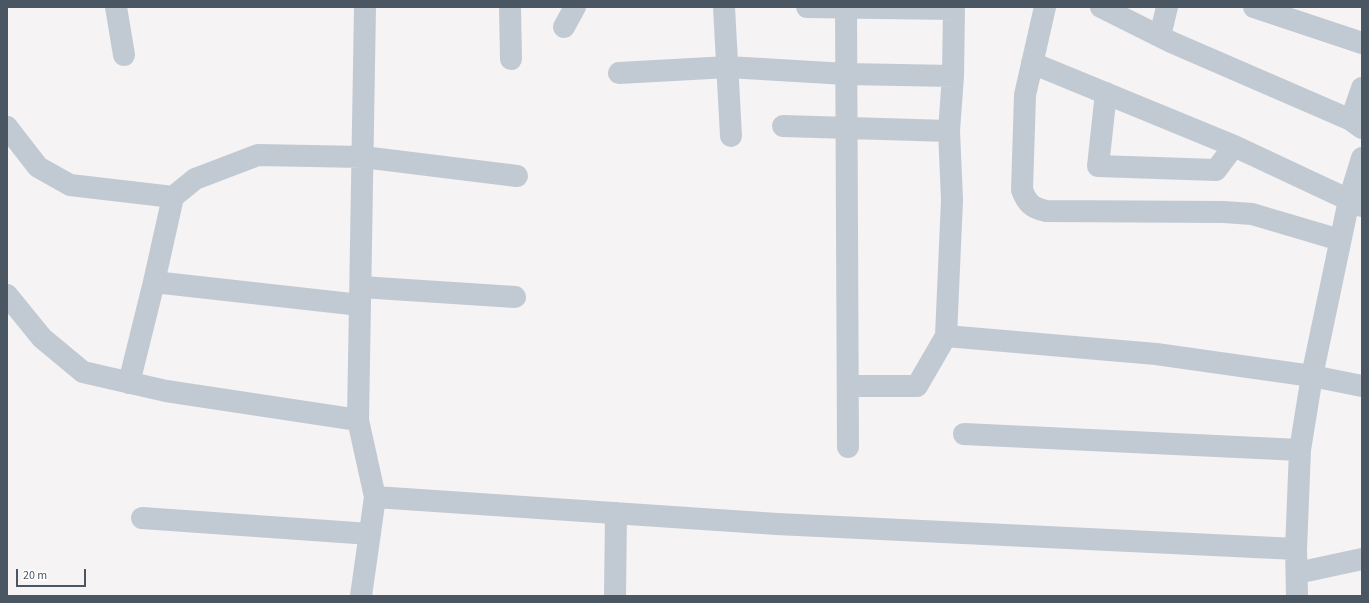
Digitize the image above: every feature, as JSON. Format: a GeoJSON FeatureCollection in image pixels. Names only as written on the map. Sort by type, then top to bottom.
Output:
{"type":"FeatureCollection","features":[{"type":"Feature","properties":{"kind":"street"},"geometry":{"type":"LineString","coordinates":[[116,7],[124,55]]}},
{"type":"Feature","properties":{"kind":"street"},"geometry":{"type":"LineString","coordinates":[[361,596],[375,497],[358,420],[365,7]]}},
{"type":"Feature","properties":{"kind":"street"},"geometry":{"type":"LineString","coordinates":[[510,7],[511,59]]}},
{"type":"Feature","properties":{"kind":"street"},"geometry":{"type":"LineString","coordinates":[[564,27],[575,7]]}},
{"type":"Feature","properties":{"kind":"street"},"geometry":{"type":"LineString","coordinates":[[724,7],[732,136]]}},
{"type":"Feature","properties":{"kind":"street"},"geometry":{"type":"LineString","coordinates":[[807,7],[954,8],[953,76],[949,131],[952,200],[946,336],[917,386],[848,386]]}},
{"type":"Feature","properties":{"kind":"street"},"geometry":{"type":"LineString","coordinates":[[1044,7],[1025,95],[1022,190],[1026,201],[1036,209],[1046,211],[1224,212],[1252,214],[1340,240]]}},
{"type":"Feature","properties":{"kind":"street"},"geometry":{"type":"LineString","coordinates":[[1102,7],[1160,36],[1357,124],[1362,88]]}},
{"type":"Feature","properties":{"kind":"street"},"geometry":{"type":"LineString","coordinates":[[1160,36],[1167,7]]}},
{"type":"Feature","properties":{"kind":"street"},"geometry":{"type":"LineString","coordinates":[[1254,7],[1362,43]]}},
{"type":"Feature","properties":{"kind":"street"},"geometry":{"type":"LineString","coordinates":[[846,8],[848,447]]}},
{"type":"Feature","properties":{"kind":"street"},"geometry":{"type":"LineString","coordinates":[[1032,63],[1234,146],[1355,203]]}},
{"type":"Feature","properties":{"kind":"street"},"geometry":{"type":"LineString","coordinates":[[620,73],[728,67],[846,74],[953,76]]}},
{"type":"Feature","properties":{"kind":"street"},"geometry":{"type":"LineString","coordinates":[[1106,93],[1098,166],[1216,170],[1234,146]]}},
{"type":"Feature","properties":{"kind":"street"},"geometry":{"type":"LineString","coordinates":[[783,126],[949,131]]}},
{"type":"Feature","properties":{"kind":"street"},"geometry":{"type":"LineString","coordinates":[[7,127],[38,167],[70,185],[173,197]]}},
{"type":"Feature","properties":{"kind":"street"},"geometry":{"type":"LineString","coordinates":[[129,383],[173,197],[195,178],[258,155],[363,157],[517,176]]}},
{"type":"Feature","properties":{"kind":"street"},"geometry":{"type":"LineString","coordinates":[[1297,596],[1296,549],[1300,450],[1312,376],[1340,240],[1355,203],[1362,158]]}},
{"type":"Feature","properties":{"kind":"street"},"geometry":{"type":"LineString","coordinates":[[154,282],[360,296],[515,297]]}},
{"type":"Feature","properties":{"kind":"street"},"geometry":{"type":"LineString","coordinates":[[7,295],[42,338],[83,372],[166,391],[358,420]]}},
{"type":"Feature","properties":{"kind":"street"},"geometry":{"type":"LineString","coordinates":[[946,336],[1156,354],[1312,376],[1362,386]]}},
{"type":"Feature","properties":{"kind":"street"},"geometry":{"type":"LineString","coordinates":[[964,434],[1300,450]]}},
{"type":"Feature","properties":{"kind":"street"},"geometry":{"type":"LineString","coordinates":[[375,497],[777,524],[1296,549]]}},
{"type":"Feature","properties":{"kind":"street"},"geometry":{"type":"LineString","coordinates":[[615,596],[616,512]]}},
{"type":"Feature","properties":{"kind":"street"},"geometry":{"type":"LineString","coordinates":[[142,518],[370,534]]}},
{"type":"Feature","properties":{"kind":"street"},"geometry":{"type":"LineString","coordinates":[[1297,573],[1362,559]]}}]}
